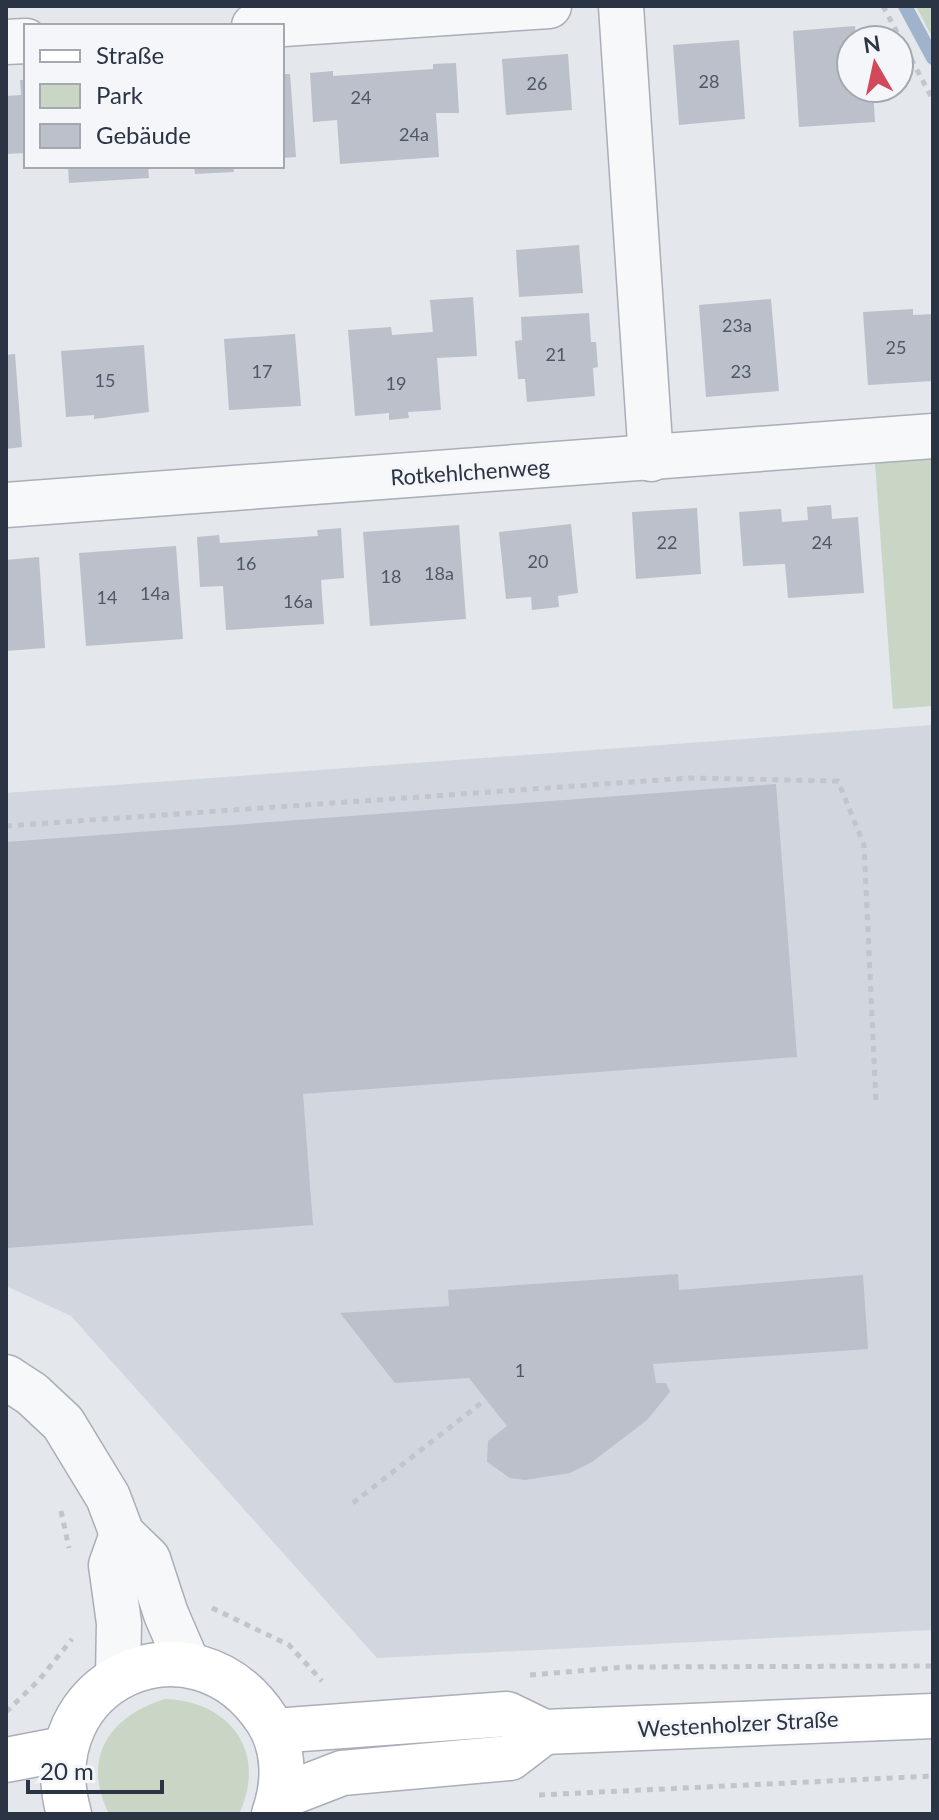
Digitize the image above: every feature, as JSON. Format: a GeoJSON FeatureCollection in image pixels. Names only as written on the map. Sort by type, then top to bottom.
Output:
{"type":"FeatureCollection","features":[{"type":"Feature","properties":{"kind":"main road"},"geometry":{"type":"LineString","coordinates":[[69,1814],[61,1786],[63,1749],[74,1721],[93,1696],[118,1677],[152,1665],[188,1665],[224,1677],[253,1700],[274,1731],[282,1763],[277,1806]]}},
{"type":"Feature","properties":{"kind":"main road","name":"Westenholzer Straße"},"geometry":{"type":"LineString","coordinates":[[274,1731],[507,1714],[544,1732],[933,1716]]}},
{"type":"Feature","properties":{"kind":"main road"},"geometry":{"type":"LineString","coordinates":[[277,1806],[342,1773],[510,1758],[544,1732]]}},
{"type":"Feature","properties":{"kind":"main road"},"geometry":{"type":"LineString","coordinates":[[6,1760],[63,1749]]}},
{"type":"Feature","properties":{"kind":"street"},"geometry":{"type":"LineString","coordinates":[[279,24],[549,6]]}},
{"type":"Feature","properties":{"kind":"street"},"geometry":{"type":"LineString","coordinates":[[621,6],[651,459]]}},
{"type":"Feature","properties":{"kind":"street","name":"Rotkehlchenweg"},"geometry":{"type":"LineString","coordinates":[[6,505],[933,436]]}},
{"type":"Feature","properties":{"kind":"street"},"geometry":{"type":"LineString","coordinates":[[6,1377],[32,1394],[63,1423],[108,1497],[122,1534],[148,1559],[166,1614],[188,1665]]}},
{"type":"Feature","properties":{"kind":"street"},"geometry":{"type":"LineString","coordinates":[[118,1677],[119,1623],[111,1565],[122,1534]]}},
{"type":"Feature","properties":{"kind":"path"},"geometry":{"type":"LineString","coordinates":[[883,6],[933,100]]}},
{"type":"Feature","properties":{"kind":"path"},"geometry":{"type":"LineString","coordinates":[[6,826],[689,778],[838,781],[864,845],[876,1102]]}},
{"type":"Feature","properties":{"kind":"path"},"geometry":{"type":"LineString","coordinates":[[353,1503],[485,1400]]}},
{"type":"Feature","properties":{"kind":"path"},"geometry":{"type":"LineString","coordinates":[[60,1505],[71,1562]]}},
{"type":"Feature","properties":{"kind":"path"},"geometry":{"type":"LineString","coordinates":[[207,1605],[289,1645],[324,1683]]}},
{"type":"Feature","properties":{"kind":"path"},"geometry":{"type":"LineString","coordinates":[[6,1712],[39,1680],[78,1632]]}},
{"type":"Feature","properties":{"kind":"path"},"geometry":{"type":"LineString","coordinates":[[518,1676],[626,1667],[933,1666]]}},
{"type":"Feature","properties":{"kind":"path"},"geometry":{"type":"LineString","coordinates":[[525,1796],[589,1790],[933,1776]]}},
{"type":"Feature","properties":{"kind":"shaded area"},"geometry":{"type":"Polygon","coordinates":[[[933,725],[933,1630],[377,1658],[71,1316],[6,1286],[6,793],[933,725]]]}},
{"type":"Feature","properties":{"kind":"green space"},"geometry":{"type":"Polygon","coordinates":[[[916,6],[933,6],[933,39],[916,6]]]}},
{"type":"Feature","properties":{"kind":"green space"},"geometry":{"type":"Polygon","coordinates":[[[933,459],[933,706],[893,709],[875,463],[933,459]]]}},
{"type":"Feature","properties":{"kind":"green space"},"geometry":{"type":"Polygon","coordinates":[[[165,1699],[208,1709],[225,1720],[237,1734],[249,1770],[247,1791],[239,1814],[109,1814],[98,1775],[106,1742],[115,1728],[129,1716],[165,1699]]]}},
{"type":"Feature","properties":{"kind":"building"},"geometry":{"type":"Polygon","coordinates":[[[835,28],[835,104],[874,104],[875,122],[799,127],[793,31],[835,28]]]}},
{"type":"Feature","properties":{"kind":"building"},"geometry":{"type":"Polygon","coordinates":[[[739,40],[745,119],[679,125],[673,45],[739,40]]]}},
{"type":"Feature","properties":{"kind":"building"},"geometry":{"type":"Polygon","coordinates":[[[568,54],[572,110],[506,115],[502,59],[568,54]]]}},
{"type":"Feature","properties":{"kind":"building"},"geometry":{"type":"Polygon","coordinates":[[[456,63],[459,113],[436,113],[439,157],[340,164],[337,120],[313,122],[310,73],[333,71],[333,76],[433,69],[433,64],[456,63]]]}},
{"type":"Feature","properties":{"kind":"building"},"geometry":{"type":"Polygon","coordinates":[[[284,74],[290,74],[296,157],[284,158],[284,74]]]}},
{"type":"Feature","properties":{"kind":"building"},"geometry":{"type":"Polygon","coordinates":[[[20,80],[24,80],[24,153],[6,154],[6,96],[21,95],[20,80]]]}},
{"type":"Feature","properties":{"kind":"building"},"geometry":{"type":"Polygon","coordinates":[[[68,168],[148,168],[149,178],[69,183],[68,168]]]}},
{"type":"Feature","properties":{"kind":"building"},"geometry":{"type":"Polygon","coordinates":[[[194,168],[233,168],[234,172],[195,174],[194,168]]]}},
{"type":"Feature","properties":{"kind":"building"},"geometry":{"type":"Polygon","coordinates":[[[579,245],[583,293],[519,297],[516,250],[579,245]]]}},
{"type":"Feature","properties":{"kind":"building"},"geometry":{"type":"Polygon","coordinates":[[[473,297],[477,356],[437,358],[441,410],[408,412],[409,418],[389,420],[389,413],[355,416],[348,330],[391,327],[392,335],[433,332],[430,300],[473,297]]]}},
{"type":"Feature","properties":{"kind":"building"},"geometry":{"type":"Polygon","coordinates":[[[771,299],[779,391],[706,397],[699,305],[771,299]]]}},
{"type":"Feature","properties":{"kind":"building"},"geometry":{"type":"Polygon","coordinates":[[[913,309],[913,315],[933,314],[933,381],[868,385],[863,312],[913,309]]]}},
{"type":"Feature","properties":{"kind":"building"},"geometry":{"type":"Polygon","coordinates":[[[589,313],[591,342],[596,342],[598,367],[593,368],[595,396],[527,402],[525,379],[518,379],[515,341],[522,340],[521,317],[589,313]]]}},
{"type":"Feature","properties":{"kind":"building"},"geometry":{"type":"Polygon","coordinates":[[[295,334],[301,406],[229,410],[224,339],[295,334]]]}},
{"type":"Feature","properties":{"kind":"building"},"geometry":{"type":"Polygon","coordinates":[[[144,345],[149,412],[94,419],[94,415],[66,417],[61,351],[144,345]]]}},
{"type":"Feature","properties":{"kind":"building"},"geometry":{"type":"Polygon","coordinates":[[[15,354],[22,447],[6,449],[6,355],[15,354]]]}},
{"type":"Feature","properties":{"kind":"building"},"geometry":{"type":"Polygon","coordinates":[[[831,505],[832,519],[858,517],[864,593],[788,598],[785,564],[743,566],[739,512],[781,509],[782,522],[808,520],[807,507],[831,505]]]}},
{"type":"Feature","properties":{"kind":"building"},"geometry":{"type":"Polygon","coordinates":[[[697,508],[701,574],[636,579],[632,512],[697,508]]]}},
{"type":"Feature","properties":{"kind":"building"},"geometry":{"type":"Polygon","coordinates":[[[571,524],[578,593],[558,596],[559,607],[532,610],[531,597],[506,599],[499,532],[571,524]]]}},
{"type":"Feature","properties":{"kind":"building"},"geometry":{"type":"Polygon","coordinates":[[[459,525],[466,619],[370,626],[363,532],[459,525]]]}},
{"type":"Feature","properties":{"kind":"building"},"geometry":{"type":"Polygon","coordinates":[[[341,528],[344,578],[321,580],[324,624],[226,630],[223,586],[200,587],[197,537],[219,535],[220,543],[318,536],[317,530],[341,528]]]}},
{"type":"Feature","properties":{"kind":"building"},"geometry":{"type":"Polygon","coordinates":[[[176,546],[183,639],[86,646],[79,553],[176,546]]]}},
{"type":"Feature","properties":{"kind":"building"},"geometry":{"type":"Polygon","coordinates":[[[39,557],[45,648],[6,651],[6,560],[39,557]]]}},
{"type":"Feature","properties":{"kind":"building"},"geometry":{"type":"Polygon","coordinates":[[[776,784],[797,1057],[303,1094],[313,1225],[7,1248],[6,842],[776,784]]]}},
{"type":"Feature","properties":{"kind":"building"},"geometry":{"type":"Polygon","coordinates":[[[678,1274],[679,1290],[863,1275],[868,1349],[653,1364],[656,1383],[666,1383],[670,1392],[647,1420],[592,1462],[570,1473],[525,1480],[510,1478],[487,1462],[488,1441],[507,1426],[469,1378],[395,1383],[340,1313],[449,1306],[448,1290],[678,1274]]]}},
{"type":"Feature","properties":{"kind":"waterway"},"geometry":{"type":"LineString","coordinates":[[905,6],[933,58]]}}]}
